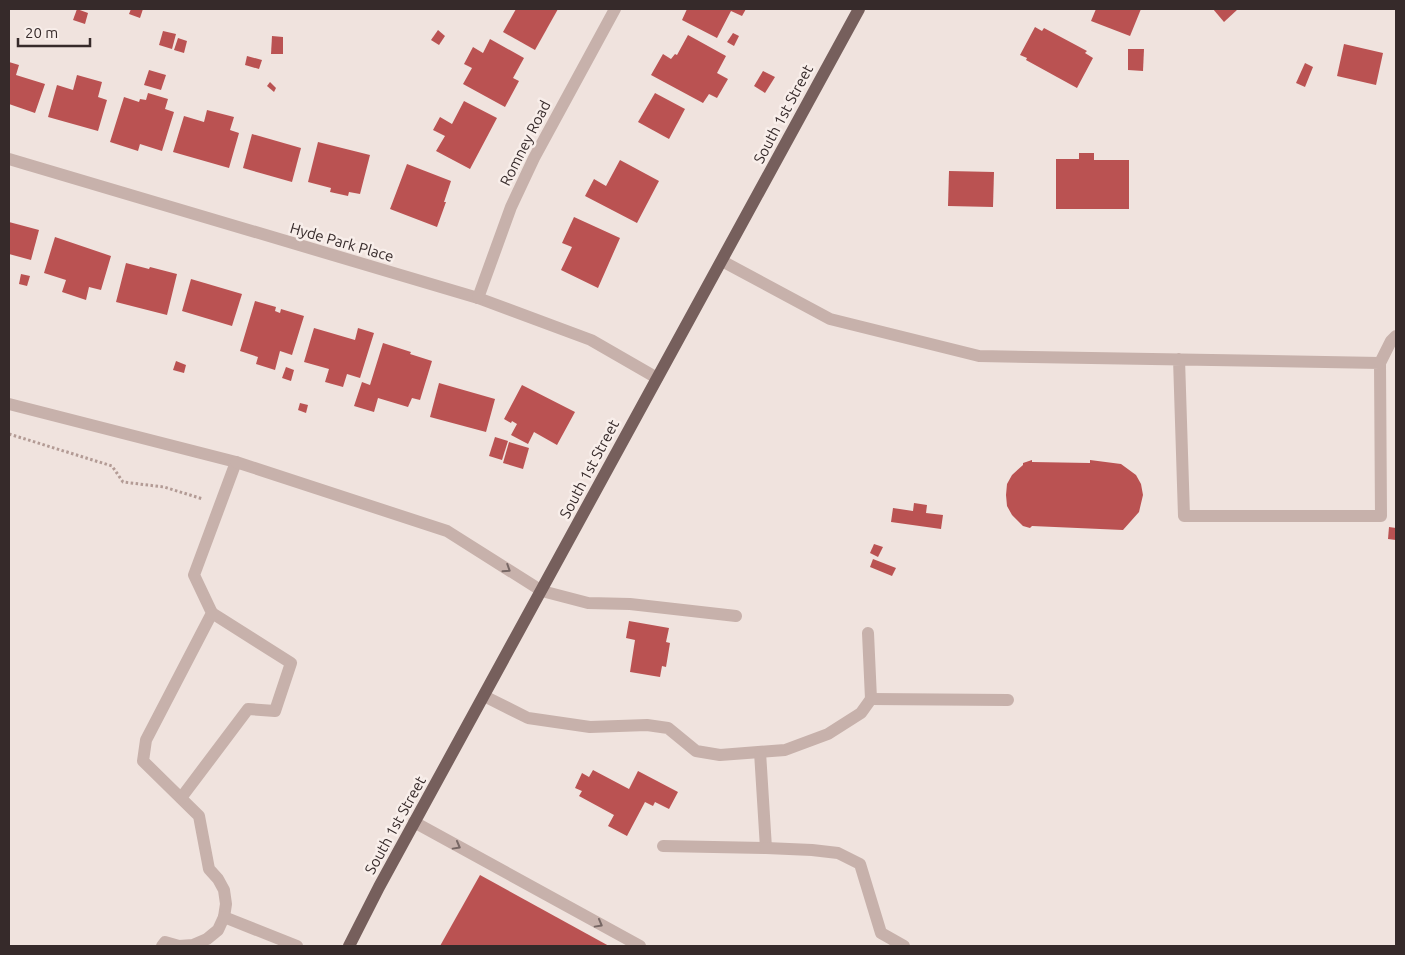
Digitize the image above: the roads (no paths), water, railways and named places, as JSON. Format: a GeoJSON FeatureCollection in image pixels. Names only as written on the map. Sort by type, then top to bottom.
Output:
{"type":"FeatureCollection","features":[{"type":"Feature","properties":{"kind":"main road","name":"South 1st Street"},"geometry":{"type":"LineString","coordinates":[[349,946],[414,822],[859,9]]}},
{"type":"Feature","properties":{"kind":"street","name":"Romney Road"},"geometry":{"type":"LineString","coordinates":[[478,298],[511,207],[534,158],[615,9]]}},
{"type":"Feature","properties":{"kind":"street","name":"Hyde Park Place"},"geometry":{"type":"LineString","coordinates":[[9,159],[478,298],[590,340],[657,378]]}},
{"type":"Feature","properties":{"kind":"street"},"geometry":{"type":"LineString","coordinates":[[722,261],[830,319],[979,356],[1380,363]]}},
{"type":"Feature","properties":{"kind":"street"},"geometry":{"type":"LineString","coordinates":[[1179,359],[1184,516],[1381,516],[1380,363],[1396,336]]}},
{"type":"Feature","properties":{"kind":"street"},"geometry":{"type":"LineString","coordinates":[[9,404],[236,462],[447,531],[542,591],[588,603],[630,604],[736,616]]}},
{"type":"Feature","properties":{"kind":"street"},"geometry":{"type":"LineString","coordinates":[[181,798],[248,709],[275,711],[291,663],[212,613],[194,575],[236,462]]}},
{"type":"Feature","properties":{"kind":"street"},"geometry":{"type":"LineString","coordinates":[[162,946],[165,942],[179,946],[193,945],[207,939],[218,930],[224,917],[226,904],[224,890],[218,879],[208,869],[199,816],[144,761],[146,740],[212,613]]}},
{"type":"Feature","properties":{"kind":"street"},"geometry":{"type":"LineString","coordinates":[[484,696],[528,718],[590,727],[647,725],[668,728],[696,751],[720,755],[785,750],[828,734],[861,713],[870,699],[868,633]]}},
{"type":"Feature","properties":{"kind":"street"},"geometry":{"type":"LineString","coordinates":[[870,699],[1008,700]]}},
{"type":"Feature","properties":{"kind":"street"},"geometry":{"type":"LineString","coordinates":[[760,752],[766,848]]}},
{"type":"Feature","properties":{"kind":"street"},"geometry":{"type":"LineString","coordinates":[[414,822],[640,946]]}},
{"type":"Feature","properties":{"kind":"street"},"geometry":{"type":"LineString","coordinates":[[663,846],[812,850],[838,854],[860,864],[881,933],[904,946]]}},
{"type":"Feature","properties":{"kind":"street"},"geometry":{"type":"LineString","coordinates":[[224,917],[298,946]]}}]}
